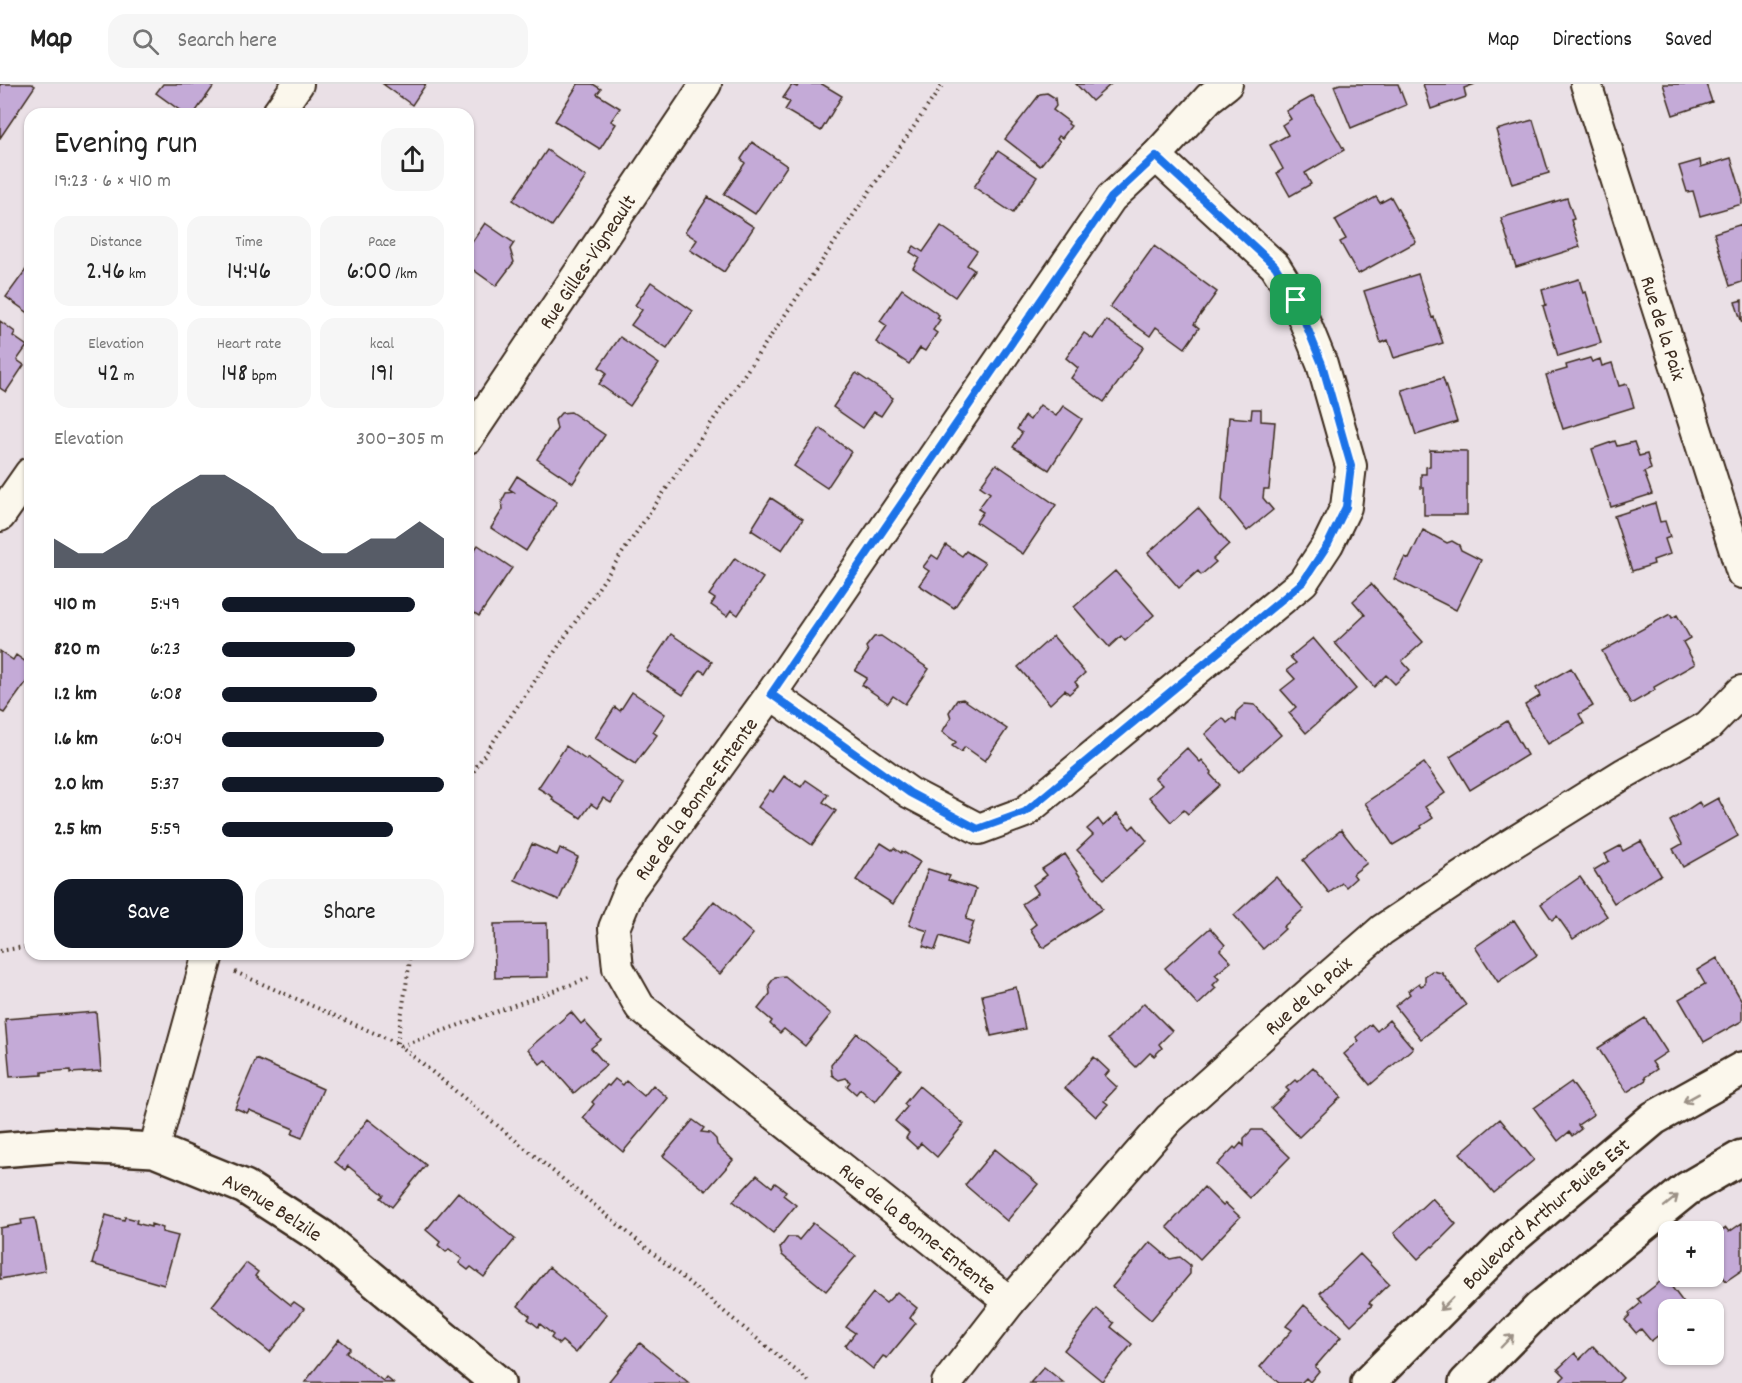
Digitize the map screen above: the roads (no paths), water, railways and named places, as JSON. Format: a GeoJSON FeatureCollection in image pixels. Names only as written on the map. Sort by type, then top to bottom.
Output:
{"type":"FeatureCollection","features":[{"type":"Feature","properties":{"kind":"street"},"geometry":{"type":"LineString","coordinates":[[282,108],[298,84]]}},
{"type":"Feature","properties":{"kind":"street","name":"Rue Gilles-Vigneault"},"geometry":{"type":"LineString","coordinates":[[474,429],[706,84]]}},
{"type":"Feature","properties":{"kind":"street","name":"Rue de la Bonne-Entente"},"geometry":{"type":"LineString","coordinates":[[1010,1302],[640,1007],[618,968],[614,928],[630,889],[771,694],[1111,198],[1156,156],[1209,98],[1227,84]]}},
{"type":"Feature","properties":{"kind":"street","name":"Rue de la Paix"},"geometry":{"type":"LineString","coordinates":[[1586,84],[1742,573]]}},
{"type":"Feature","properties":{"kind":"street"},"geometry":{"type":"LineString","coordinates":[[771,694],[910,793],[978,829],[1025,812],[1303,582],[1328,544],[1346,507],[1351,466],[1322,364],[1296,300],[1275,266],[1156,156]]}},
{"type":"Feature","properties":{"kind":"street"},"geometry":{"type":"LineString","coordinates":[[0,516],[24,482]]}},
{"type":"Feature","properties":{"kind":"street","name":"Rue de la Paix"},"geometry":{"type":"LineString","coordinates":[[947,1383],[1010,1302],[1169,1119],[1382,930],[1503,849],[1625,772],[1708,726],[1742,691]]}},
{"type":"Feature","properties":{"kind":"street"},"geometry":{"type":"LineString","coordinates":[[154,1150],[206,960]]}},
{"type":"Feature","properties":{"kind":"street","name":"Boulevard Arthur-Buies Est"},"geometry":{"type":"LineString","coordinates":[[1368,1383],[1510,1239],[1654,1118],[1742,1069]]}},
{"type":"Feature","properties":{"kind":"street","name":"Avenue Belzile"},"geometry":{"type":"LineString","coordinates":[[0,1150],[61,1145],[154,1150],[245,1187],[322,1237],[498,1383]]}},
{"type":"Feature","properties":{"kind":"street"},"geometry":{"type":"LineString","coordinates":[[1466,1383],[1549,1300],[1687,1189],[1742,1157]]}}]}
